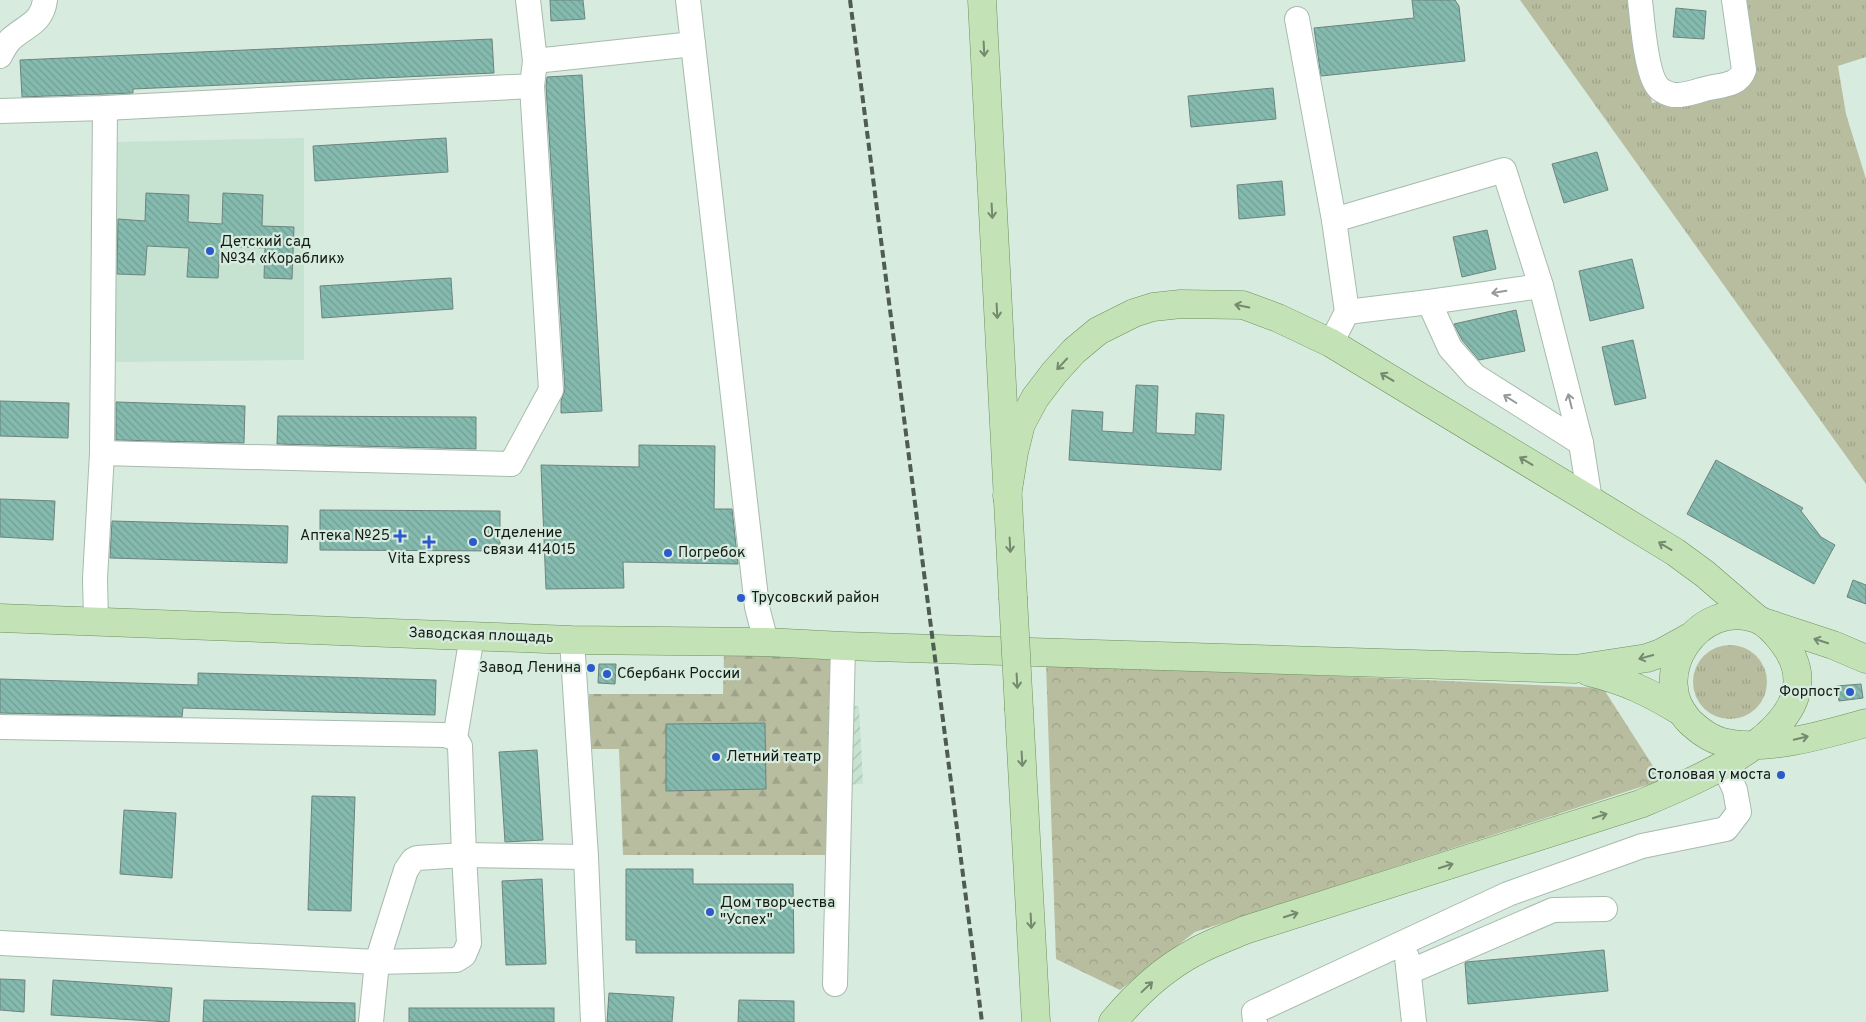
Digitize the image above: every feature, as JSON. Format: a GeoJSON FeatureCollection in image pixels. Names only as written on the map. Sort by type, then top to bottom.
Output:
{"type":"FeatureCollection","features":[{"type":"Feature","properties":{"kind":"main road"},"geometry":{"type":"LineString","coordinates":[[982,0],[1012,598],[1036,1022]]}},
{"type":"Feature","properties":{"kind":"main road"},"geometry":{"type":"LineString","coordinates":[[1007,496],[1014,452],[1021,424],[1035,398],[1074,351],[1098,331],[1134,313],[1153,307],[1181,304],[1243,305],[1278,318],[1331,343],[1675,552],[1705,574],[1775,632],[1792,658],[1797,676],[1796,694],[1790,710],[1780,724],[1753,746],[1682,786],[1640,804],[1245,930],[1196,952],[1158,976],[1127,1005],[1113,1022]]}},
{"type":"Feature","properties":{"kind":"main road"},"geometry":{"type":"LineString","coordinates":[[1575,669],[1647,658],[1661,653],[1720,618],[1742,615],[1833,645],[1866,659]]}},
{"type":"Feature","properties":{"kind":"main road","name":"Заводская площадь"},"geometry":{"type":"LineString","coordinates":[[0,618],[96,620],[572,640],[766,642],[1575,669]]}},
{"type":"Feature","properties":{"kind":"main road"},"geometry":{"type":"LineString","coordinates":[[1690,637],[1680,651],[1674,668],[1674,692],[1677,702],[1684,713],[1699,730],[1714,739],[1733,744],[1753,746],[1777,744],[1866,723]]}},
{"type":"Feature","properties":{"kind":"main road"},"geometry":{"type":"LineString","coordinates":[[1575,669],[1623,681],[1659,698],[1684,713]]}},
{"type":"Feature","properties":{"kind":"street"},"geometry":{"type":"LineString","coordinates":[[0,56],[10,40],[38,19],[43,11],[44,0]]}},
{"type":"Feature","properties":{"kind":"street"},"geometry":{"type":"LineString","coordinates":[[102,453],[511,464],[551,390],[532,86],[534,61],[528,0]]}},
{"type":"Feature","properties":{"kind":"street"},"geometry":{"type":"LineString","coordinates":[[688,0],[757,607],[766,642]]}},
{"type":"Feature","properties":{"kind":"street"},"geometry":{"type":"LineString","coordinates":[[1640,0],[1649,67],[1658,87],[1675,95],[1731,84],[1742,75],[1744,70],[1734,0]]}},
{"type":"Feature","properties":{"kind":"street"},"geometry":{"type":"LineString","coordinates":[[1297,18],[1334,220],[1347,312],[1331,343]]}},
{"type":"Feature","properties":{"kind":"street"},"geometry":{"type":"LineString","coordinates":[[534,61],[693,44]]}},
{"type":"Feature","properties":{"kind":"street"},"geometry":{"type":"LineString","coordinates":[[0,111],[105,108],[532,86]]}},
{"type":"Feature","properties":{"kind":"street"},"geometry":{"type":"LineString","coordinates":[[96,620],[95,579],[102,453],[105,108]]}},
{"type":"Feature","properties":{"kind":"street"},"geometry":{"type":"LineString","coordinates":[[1334,220],[1504,170],[1542,286],[1581,444],[1590,500]]}},
{"type":"Feature","properties":{"kind":"street"},"geometry":{"type":"LineString","coordinates":[[1347,312],[1542,286]]}},
{"type":"Feature","properties":{"kind":"street"},"geometry":{"type":"LineString","coordinates":[[1430,302],[1450,348],[1475,376],[1581,444]]}},
{"type":"Feature","properties":{"kind":"street"},"geometry":{"type":"LineString","coordinates":[[0,942],[377,962],[448,961],[456,960],[464,955],[470,943],[464,855],[460,746],[455,738],[472,636]]}},
{"type":"Feature","properties":{"kind":"street"},"geometry":{"type":"LineString","coordinates":[[572,640],[586,857],[593,1022]]}},
{"type":"Feature","properties":{"kind":"street"},"geometry":{"type":"LineString","coordinates":[[835,984],[842,646]]}},
{"type":"Feature","properties":{"kind":"street"},"geometry":{"type":"LineString","coordinates":[[0,727],[444,735],[455,738]]}},
{"type":"Feature","properties":{"kind":"street"},"geometry":{"type":"LineString","coordinates":[[1255,1022],[1254,1012],[1508,894],[1642,846],[1726,829],[1739,812],[1735,790],[1723,764]]}},
{"type":"Feature","properties":{"kind":"street"},"geometry":{"type":"LineString","coordinates":[[370,1022],[377,962],[409,865],[417,858],[464,855],[586,857]]}},
{"type":"Feature","properties":{"kind":"street"},"geometry":{"type":"LineString","coordinates":[[1409,972],[1553,910],[1604,909]]}},
{"type":"Feature","properties":{"kind":"street"},"geometry":{"type":"LineString","coordinates":[[1406,942],[1414,1022]]}},
{"type":"Feature","properties":{"kind":"shaded area","name":"Детский сад №34 «Кораблик»"},"geometry":{"type":"Polygon","coordinates":[[[304,138],[304,360],[116,362],[116,142],[304,138]]]}},
{"type":"Feature","properties":{"kind":"shaded area"},"geometry":{"type":"Polygon","coordinates":[[[859,706],[863,784],[844,785],[839,707],[859,706]]]}},
{"type":"Feature","properties":{"kind":"green space"},"geometry":{"type":"Polygon","coordinates":[[[1520,0],[1635,0],[1652,103],[1739,86],[1730,0],[1866,0],[1866,57],[1838,66],[1846,114],[1866,179],[1866,484],[1520,0]]]}},
{"type":"Feature","properties":{"kind":"green space"},"geometry":{"type":"Polygon","coordinates":[[[1730,645],[1744,648],[1756,656],[1764,668],[1767,682],[1764,696],[1756,708],[1744,716],[1730,719],[1716,716],[1704,708],[1696,696],[1693,682],[1696,668],[1704,656],[1716,648],[1730,645]]]}},
{"type":"Feature","properties":{"kind":"green space"},"geometry":{"type":"Polygon","coordinates":[[[724,654],[830,658],[831,855],[623,855],[619,749],[588,749],[589,694],[723,694],[724,654]]]}},
{"type":"Feature","properties":{"kind":"green space"},"geometry":{"type":"Polygon","coordinates":[[[1046,663],[1603,688],[1662,780],[1195,932],[1120,990],[1056,959],[1046,663]]]}},
{"type":"Feature","properties":{"kind":"building"},"geometry":{"type":"Polygon","coordinates":[[[550,0],[583,0],[585,19],[551,21],[550,0]]]}},
{"type":"Feature","properties":{"kind":"building"},"geometry":{"type":"Polygon","coordinates":[[[1412,0],[1455,0],[1459,6],[1465,61],[1321,76],[1314,28],[1414,18],[1412,0]]]}},
{"type":"Feature","properties":{"kind":"building"},"geometry":{"type":"Polygon","coordinates":[[[1676,8],[1706,11],[1704,39],[1673,37],[1676,8]]]}},
{"type":"Feature","properties":{"kind":"building"},"geometry":{"type":"Polygon","coordinates":[[[492,39],[494,73],[133,89],[133,93],[22,97],[20,60],[492,39]]]}},
{"type":"Feature","properties":{"kind":"building"},"geometry":{"type":"Polygon","coordinates":[[[582,75],[602,411],[561,413],[561,401],[565,389],[546,86],[547,77],[582,75]]]}},
{"type":"Feature","properties":{"kind":"building"},"geometry":{"type":"Polygon","coordinates":[[[1273,88],[1276,119],[1191,127],[1188,96],[1273,88]]]}},
{"type":"Feature","properties":{"kind":"building"},"geometry":{"type":"Polygon","coordinates":[[[446,138],[448,172],[315,181],[313,146],[446,138]]]}},
{"type":"Feature","properties":{"kind":"building"},"geometry":{"type":"Polygon","coordinates":[[[1597,152],[1608,190],[1564,203],[1552,164],[1597,152]]]}},
{"type":"Feature","properties":{"kind":"building"},"geometry":{"type":"Polygon","coordinates":[[[1282,181],[1285,215],[1239,219],[1237,185],[1282,181]]]}},
{"type":"Feature","properties":{"kind":"building"},"geometry":{"type":"Polygon","coordinates":[[[146,193],[189,195],[188,222],[222,224],[223,193],[263,195],[262,226],[294,227],[292,279],[264,278],[265,248],[220,246],[218,278],[187,277],[189,248],[147,246],[145,275],[117,274],[118,219],[145,221],[146,193]]]}},
{"type":"Feature","properties":{"kind":"building"},"geometry":{"type":"Polygon","coordinates":[[[1487,230],[1496,269],[1462,277],[1453,237],[1487,230]]]}},
{"type":"Feature","properties":{"kind":"building"},"geometry":{"type":"Polygon","coordinates":[[[1632,259],[1644,308],[1590,321],[1579,271],[1632,259]]]}},
{"type":"Feature","properties":{"kind":"building"},"geometry":{"type":"Polygon","coordinates":[[[451,278],[453,309],[322,318],[320,286],[451,278]]]}},
{"type":"Feature","properties":{"kind":"building"},"geometry":{"type":"Polygon","coordinates":[[[1516,310],[1525,351],[1479,360],[1462,340],[1454,324],[1516,310]]]}},
{"type":"Feature","properties":{"kind":"building"},"geometry":{"type":"Polygon","coordinates":[[[1633,340],[1646,398],[1615,405],[1602,347],[1633,340]]]}},
{"type":"Feature","properties":{"kind":"building"},"geometry":{"type":"Polygon","coordinates":[[[1136,385],[1158,386],[1156,433],[1195,435],[1196,413],[1224,415],[1221,470],[1069,460],[1072,410],[1103,412],[1102,431],[1133,433],[1136,385]]]}},
{"type":"Feature","properties":{"kind":"building"},"geometry":{"type":"Polygon","coordinates":[[[0,401],[69,403],[68,438],[0,436],[0,401]]]}},
{"type":"Feature","properties":{"kind":"building"},"geometry":{"type":"Polygon","coordinates":[[[116,402],[245,406],[244,443],[116,440],[116,402]]]}},
{"type":"Feature","properties":{"kind":"building"},"geometry":{"type":"Polygon","coordinates":[[[278,416],[476,417],[476,449],[277,444],[278,416]]]}},
{"type":"Feature","properties":{"kind":"building"},"geometry":{"type":"Polygon","coordinates":[[[639,445],[715,446],[714,509],[732,509],[738,564],[623,562],[624,588],[546,589],[541,465],[639,467],[639,445]]]}},
{"type":"Feature","properties":{"kind":"building"},"geometry":{"type":"Polygon","coordinates":[[[1716,460],[1803,508],[1801,511],[1821,537],[1835,545],[1814,584],[1687,514],[1716,460]]]}},
{"type":"Feature","properties":{"kind":"building"},"geometry":{"type":"Polygon","coordinates":[[[0,499],[55,501],[53,540],[0,537],[0,499]]]}},
{"type":"Feature","properties":{"kind":"building"},"geometry":{"type":"Polygon","coordinates":[[[320,510],[500,511],[500,551],[320,550],[320,510]]]}},
{"type":"Feature","properties":{"kind":"building"},"geometry":{"type":"Polygon","coordinates":[[[112,521],[288,526],[287,563],[110,558],[112,521]]]}},
{"type":"Feature","properties":{"kind":"building"},"geometry":{"type":"Polygon","coordinates":[[[1853,580],[1866,585],[1866,604],[1847,597],[1853,580]]]}},
{"type":"Feature","properties":{"kind":"building","name":"Сбербанк России"},"geometry":{"type":"Polygon","coordinates":[[[599,664],[616,664],[615,684],[598,683],[599,664]]]}},
{"type":"Feature","properties":{"kind":"building"},"geometry":{"type":"Polygon","coordinates":[[[198,673],[436,680],[435,715],[183,708],[182,717],[0,713],[0,679],[198,685],[198,673]]]}},
{"type":"Feature","properties":{"kind":"building","name":"Форпост"},"geometry":{"type":"Polygon","coordinates":[[[1861,684],[1863,698],[1839,701],[1837,686],[1861,684]]]}},
{"type":"Feature","properties":{"kind":"building","name":"Летний театр"},"geometry":{"type":"Polygon","coordinates":[[[765,723],[766,789],[666,791],[666,724],[765,723]]]}},
{"type":"Feature","properties":{"kind":"building"},"geometry":{"type":"Polygon","coordinates":[[[537,750],[543,840],[505,842],[499,752],[537,750]]]}},
{"type":"Feature","properties":{"kind":"building"},"geometry":{"type":"Polygon","coordinates":[[[312,796],[355,797],[351,911],[308,910],[312,796]]]}},
{"type":"Feature","properties":{"kind":"building"},"geometry":{"type":"Polygon","coordinates":[[[124,810],[176,813],[172,878],[120,874],[124,810]]]}},
{"type":"Feature","properties":{"kind":"building","name":"Дом творчества \"Успех\""},"geometry":{"type":"Polygon","coordinates":[[[626,869],[693,869],[693,884],[793,884],[794,953],[636,953],[636,940],[626,940],[626,869]]]}},
{"type":"Feature","properties":{"kind":"building"},"geometry":{"type":"Polygon","coordinates":[[[542,879],[546,964],[506,965],[502,881],[542,879]]]}},
{"type":"Feature","properties":{"kind":"building"},"geometry":{"type":"Polygon","coordinates":[[[1604,950],[1608,991],[1468,1004],[1466,962],[1604,950]]]}},
{"type":"Feature","properties":{"kind":"building"},"geometry":{"type":"Polygon","coordinates":[[[0,979],[25,980],[24,1012],[0,1010],[0,979]]]}},
{"type":"Feature","properties":{"kind":"building"},"geometry":{"type":"Polygon","coordinates":[[[53,980],[172,988],[169,1022],[51,1015],[53,980]]]}},
{"type":"Feature","properties":{"kind":"building"},"geometry":{"type":"Polygon","coordinates":[[[609,993],[674,997],[672,1022],[607,1022],[609,993]]]}},
{"type":"Feature","properties":{"kind":"building"},"geometry":{"type":"Polygon","coordinates":[[[204,1000],[355,1003],[355,1022],[203,1022],[204,1000]]]}},
{"type":"Feature","properties":{"kind":"building"},"geometry":{"type":"Polygon","coordinates":[[[739,1000],[794,1001],[794,1022],[738,1022],[739,1000]]]}},
{"type":"Feature","properties":{"kind":"building"},"geometry":{"type":"Polygon","coordinates":[[[409,1008],[554,1008],[554,1022],[409,1022],[409,1008]]]}},
{"type":"Feature","properties":{"kind":"railway"},"geometry":{"type":"LineString","coordinates":[[850,0],[982,1022]]}},
{"type":"Feature","properties":{"kind":"place","name":"Детский сад №34 «Кораблик»"},"geometry":{"type":"Point","coordinates":[210,251]}},
{"type":"Feature","properties":{"kind":"place","name":"Аптека №25"},"geometry":{"type":"Point","coordinates":[400,536]}},
{"type":"Feature","properties":{"kind":"place","name":"Vita Express"},"geometry":{"type":"Point","coordinates":[429,542]}},
{"type":"Feature","properties":{"kind":"place","name":"Отделение связи 414015"},"geometry":{"type":"Point","coordinates":[473,542]}},
{"type":"Feature","properties":{"kind":"place","name":"Погребок"},"geometry":{"type":"Point","coordinates":[668,553]}},
{"type":"Feature","properties":{"kind":"place","name":"Трусовский район"},"geometry":{"type":"Point","coordinates":[741,598]}},
{"type":"Feature","properties":{"kind":"place","name":"Завод Ленина"},"geometry":{"type":"Point","coordinates":[591,668]}},
{"type":"Feature","properties":{"kind":"place","name":"Сбербанк России"},"geometry":{"type":"Point","coordinates":[607,674]}},
{"type":"Feature","properties":{"kind":"place","name":"Форпост"},"geometry":{"type":"Point","coordinates":[1850,692]}},
{"type":"Feature","properties":{"kind":"place","name":"Летний театр"},"geometry":{"type":"Point","coordinates":[716,757]}},
{"type":"Feature","properties":{"kind":"place","name":"Столовая у моста"},"geometry":{"type":"Point","coordinates":[1781,775]}},
{"type":"Feature","properties":{"kind":"place","name":"Дом творчества \"Успех\""},"geometry":{"type":"Point","coordinates":[710,912]}}]}
